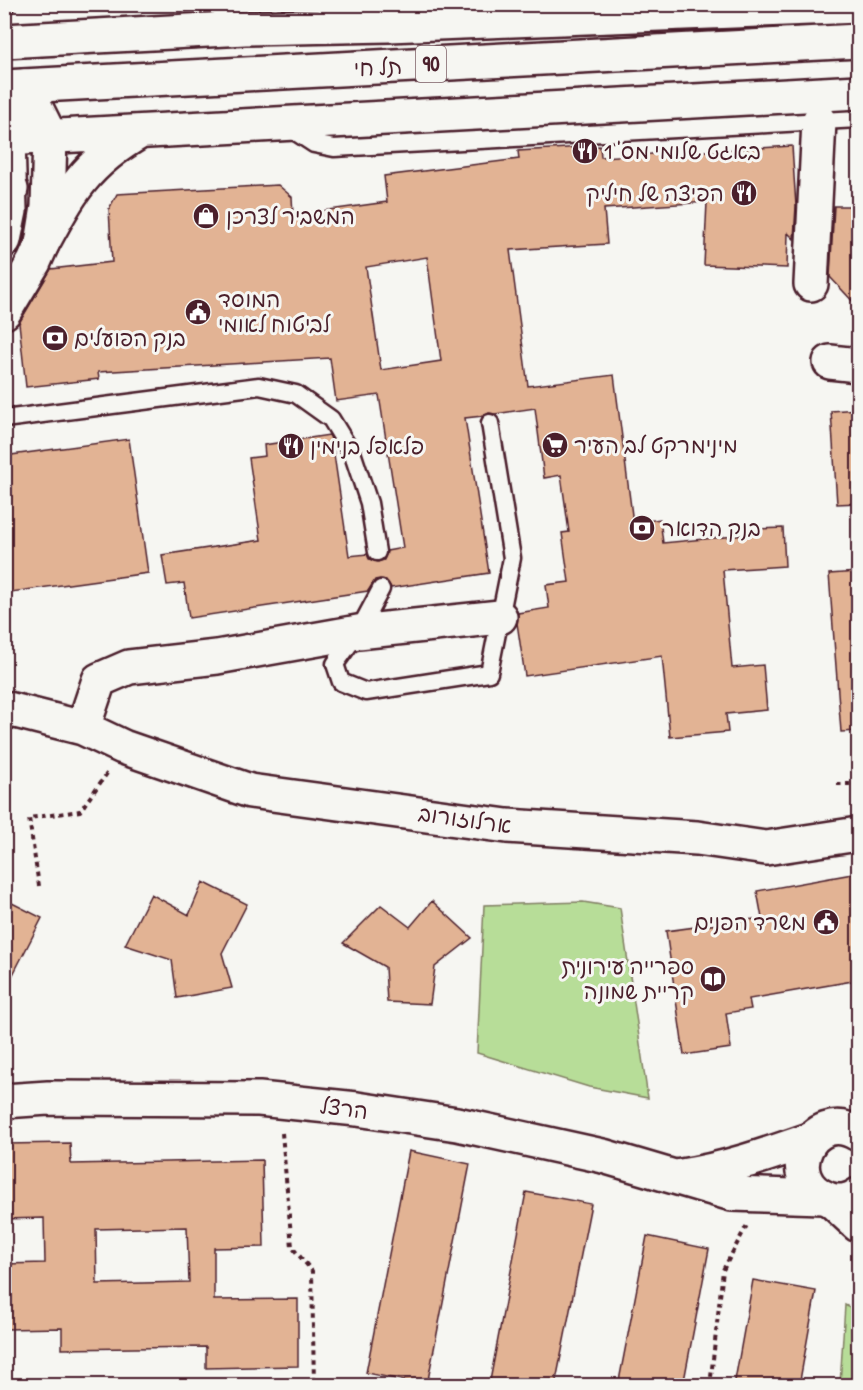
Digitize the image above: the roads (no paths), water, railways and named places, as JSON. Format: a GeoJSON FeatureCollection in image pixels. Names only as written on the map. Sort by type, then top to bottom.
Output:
{"type":"FeatureCollection","features":[{"type":"Feature","properties":{"kind":"main road"},"geometry":{"type":"LineString","coordinates":[[4,41],[245,28],[393,15],[858,6]]}},
{"type":"Feature","properties":{"kind":"main road","name":"תל חי"},"geometry":{"type":"LineString","coordinates":[[15,87],[858,40]]}},
{"type":"Feature","properties":{"kind":"main road"},"geometry":{"type":"LineString","coordinates":[[15,87],[50,136],[48,207],[42,244]]}},
{"type":"Feature","properties":{"kind":"main road"},"geometry":{"type":"LineString","coordinates":[[4,240],[9,221],[6,138],[15,87]]}},
{"type":"Feature","properties":{"kind":"main road","name":"90"},"geometry":{"type":"LineString","coordinates":[[6,138],[858,92]]}},
{"type":"Feature","properties":{"kind":"main road"},"geometry":{"type":"LineString","coordinates":[[812,284],[819,121]]}},
{"type":"Feature","properties":{"kind":"main road"},"geometry":{"type":"LineString","coordinates":[[4,312],[34,262],[66,199],[91,167],[113,147],[141,131]]}},
{"type":"Feature","properties":{"kind":"main road"},"geometry":{"type":"LineString","coordinates":[[83,728],[99,680],[129,668],[217,657],[358,632],[500,617]]}},
{"type":"Feature","properties":{"kind":"main road","name":"ארלוזורוב"},"geometry":{"type":"LineString","coordinates":[[4,708],[83,728],[123,747],[250,791],[507,826],[697,838],[766,848],[858,834]]}},
{"type":"Feature","properties":{"kind":"main road","name":"הרצל"},"geometry":{"type":"LineString","coordinates":[[4,1101],[48,1098],[279,1101],[357,1108],[457,1124],[603,1156],[732,1194],[837,1198]]}},
{"type":"Feature","properties":{"kind":"main road","name":"הרצל"},"geometry":{"type":"LineString","coordinates":[[676,1177],[708,1172],[753,1160],[812,1139],[831,1128],[853,1128]]}},
{"type":"Feature","properties":{"kind":"main road"},"geometry":{"type":"LineString","coordinates":[[812,1139],[806,1148],[802,1170],[805,1180],[812,1190],[837,1198],[858,1225]]}},
{"type":"Feature","properties":{"kind":"lane"},"geometry":{"type":"LineString","coordinates":[[283,124],[314,144],[334,148],[858,119]]}},
{"type":"Feature","properties":{"kind":"lane"},"geometry":{"type":"LineString","coordinates":[[4,419],[259,386],[296,394],[331,419],[353,455],[369,503],[377,552]]}},
{"type":"Feature","properties":{"kind":"lane"},"geometry":{"type":"LineString","coordinates":[[381,589],[358,632],[335,664],[341,682],[366,692],[489,673],[512,558],[490,423]]}},
{"type":"Feature","properties":{"kind":"place","name":"באגט שלומי מס' 1"},"geometry":{"type":"Point","coordinates":[585,151]}},
{"type":"Feature","properties":{"kind":"place","name":"הפיצה של חיליק"},"geometry":{"type":"Point","coordinates":[744,193]}},
{"type":"Feature","properties":{"kind":"place","name":"המשביר לצרכן"},"geometry":{"type":"Point","coordinates":[206,216]}},
{"type":"Feature","properties":{"kind":"place","name":"המוסד לביטוח לאומי"},"geometry":{"type":"Point","coordinates":[198,312]}},
{"type":"Feature","properties":{"kind":"place","name":"בנק הפועלים"},"geometry":{"type":"Point","coordinates":[55,338]}},
{"type":"Feature","properties":{"kind":"place","name":"מינימרקט לב העיר"},"geometry":{"type":"Point","coordinates":[555,445]}},
{"type":"Feature","properties":{"kind":"place","name":"פלאפל בנימין"},"geometry":{"type":"Point","coordinates":[291,446]}},
{"type":"Feature","properties":{"kind":"place","name":"בנק הדואר"},"geometry":{"type":"Point","coordinates":[642,528]}},
{"type":"Feature","properties":{"kind":"place","name":"משרד הפנים"},"geometry":{"type":"Point","coordinates":[826,922]}},
{"type":"Feature","properties":{"kind":"place","name":"ספרייה עירונית קריית שמונה"},"geometry":{"type":"Point","coordinates":[713,979]}}]}
